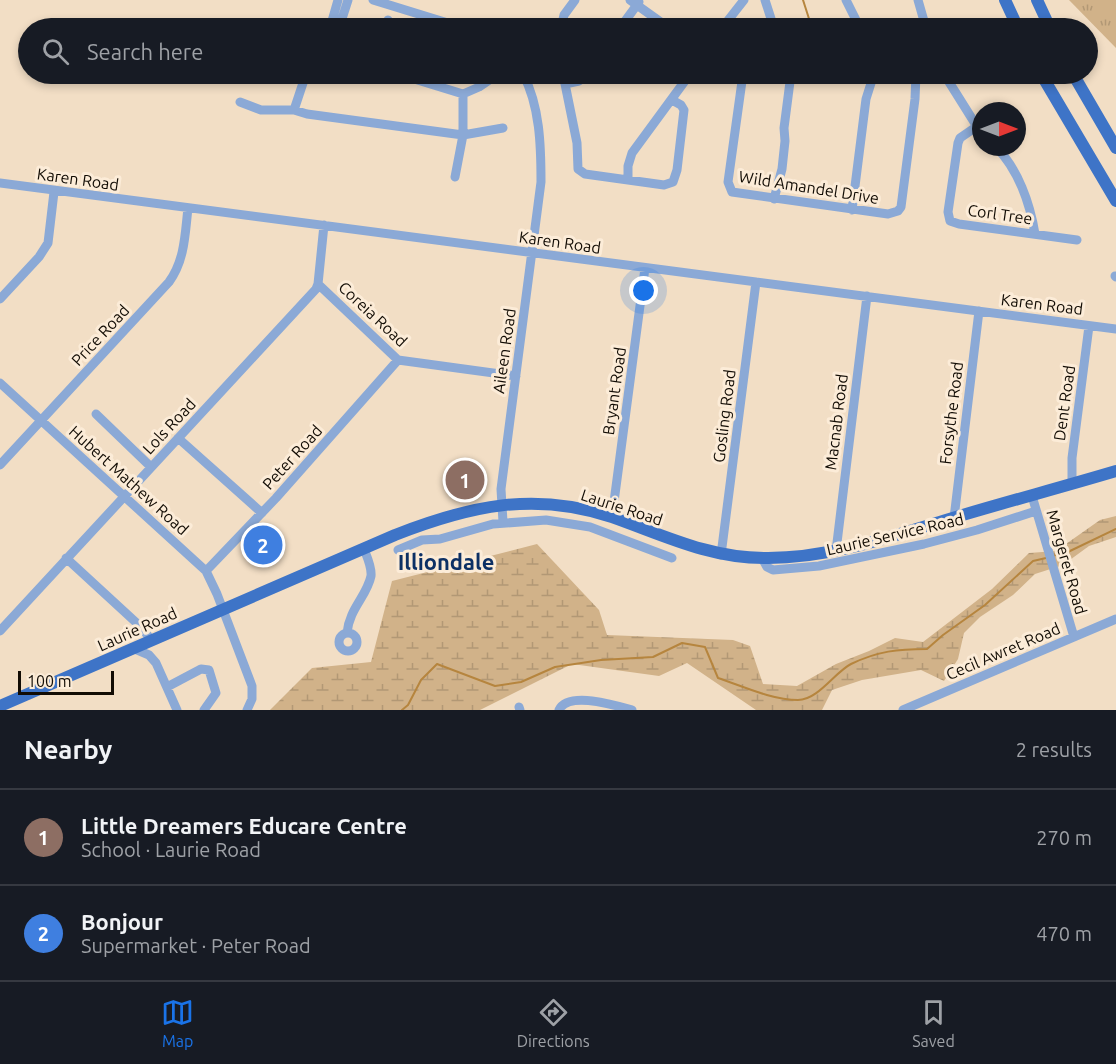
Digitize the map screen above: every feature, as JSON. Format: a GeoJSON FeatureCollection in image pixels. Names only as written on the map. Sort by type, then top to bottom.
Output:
{"type":"FeatureCollection","features":[{"type":"Feature","properties":{"kind":"main road"},"geometry":{"type":"LineString","coordinates":[[1005,0],[1013,18]]}},
{"type":"Feature","properties":{"kind":"main road"},"geometry":{"type":"LineString","coordinates":[[1037,0],[1045,18]]}},
{"type":"Feature","properties":{"kind":"main road"},"geometry":{"type":"LineString","coordinates":[[1047,84],[1116,201]]}},
{"type":"Feature","properties":{"kind":"main road"},"geometry":{"type":"LineString","coordinates":[[1079,84],[1116,148]]}},
{"type":"Feature","properties":{"kind":"main road","name":"Laurie Road"},"geometry":{"type":"LineString","coordinates":[[1,703],[135,649],[364,549],[453,514],[501,505],[568,506],[612,517],[674,542],[720,555],[762,558],[803,557],[889,537],[1116,471]]}},
{"type":"Feature","properties":{"kind":"street"},"geometry":{"type":"LineString","coordinates":[[333,18],[338,0]]}},
{"type":"Feature","properties":{"kind":"street"},"geometry":{"type":"LineString","coordinates":[[342,18],[348,0]]}},
{"type":"Feature","properties":{"kind":"street"},"geometry":{"type":"LineString","coordinates":[[373,0],[432,18]]}},
{"type":"Feature","properties":{"kind":"street"},"geometry":{"type":"LineString","coordinates":[[563,18],[575,0]]}},
{"type":"Feature","properties":{"kind":"street"},"geometry":{"type":"LineString","coordinates":[[730,18],[744,0]]}},
{"type":"Feature","properties":{"kind":"street"},"geometry":{"type":"LineString","coordinates":[[765,0],[771,18]]}},
{"type":"Feature","properties":{"kind":"street"},"geometry":{"type":"LineString","coordinates":[[846,0],[855,18]]}},
{"type":"Feature","properties":{"kind":"street"},"geometry":{"type":"LineString","coordinates":[[918,0],[923,18]]}},
{"type":"Feature","properties":{"kind":"street"},"geometry":{"type":"LineString","coordinates":[[626,18],[636,2],[656,18]]}},
{"type":"Feature","properties":{"kind":"street"},"geometry":{"type":"LineString","coordinates":[[294,110],[303,84]]}},
{"type":"Feature","properties":{"kind":"street"},"geometry":{"type":"LineString","coordinates":[[430,84],[463,94],[483,84]]}},
{"type":"Feature","properties":{"kind":"street","name":"Aileen Road"},"geometry":{"type":"LineString","coordinates":[[503,522],[501,489],[540,201],[540,140],[533,100],[527,84]]}},
{"type":"Feature","properties":{"kind":"street"},"geometry":{"type":"LineString","coordinates":[[565,84],[577,143],[578,170],[585,174],[664,185],[674,182],[684,110],[681,105],[672,100]]}},
{"type":"Feature","properties":{"kind":"street"},"geometry":{"type":"LineString","coordinates":[[628,180],[628,165],[632,153],[683,84]]}},
{"type":"Feature","properties":{"kind":"street","name":"Wild Amandel Drive"},"geometry":{"type":"LineString","coordinates":[[742,84],[729,188],[732,192],[888,214],[898,211],[901,207],[915,84]]}},
{"type":"Feature","properties":{"kind":"street"},"geometry":{"type":"LineString","coordinates":[[774,199],[782,169],[790,84]]}},
{"type":"Feature","properties":{"kind":"street"},"geometry":{"type":"LineString","coordinates":[[852,210],[866,99],[871,84]]}},
{"type":"Feature","properties":{"kind":"street"},"geometry":{"type":"LineString","coordinates":[[950,84],[972,120]]}},
{"type":"Feature","properties":{"kind":"street"},"geometry":{"type":"LineString","coordinates":[[455,177],[463,135],[463,94]]}},
{"type":"Feature","properties":{"kind":"street"},"geometry":{"type":"LineString","coordinates":[[240,102],[261,110],[294,110],[307,114],[463,135],[503,128]]}},
{"type":"Feature","properties":{"kind":"street","name":"Corl Tree"},"geometry":{"type":"LineString","coordinates":[[972,133],[960,138],[958,143],[948,212],[950,221],[1077,240]]}},
{"type":"Feature","properties":{"kind":"street"},"geometry":{"type":"LineString","coordinates":[[1004,156],[1018,177],[1035,234]]}},
{"type":"Feature","properties":{"kind":"street","name":"Karen Road"},"geometry":{"type":"LineString","coordinates":[[0,183],[54,192],[324,225],[1116,329]]}},
{"type":"Feature","properties":{"kind":"street"},"geometry":{"type":"LineString","coordinates":[[0,299],[39,257],[48,243],[54,192]]}},
{"type":"Feature","properties":{"kind":"street","name":"Price Road"},"geometry":{"type":"LineString","coordinates":[[0,465],[174,274],[182,256],[188,208]]}},
{"type":"Feature","properties":{"kind":"street"},"geometry":{"type":"LineString","coordinates":[[318,284],[324,225]]}},
{"type":"Feature","properties":{"kind":"street","name":"Bryant Road"},"geometry":{"type":"LineString","coordinates":[[612,517],[645,268]]}},
{"type":"Feature","properties":{"kind":"street","name":"Gosling Road"},"geometry":{"type":"LineString","coordinates":[[720,555],[756,282]]}},
{"type":"Feature","properties":{"kind":"street","name":"Coreia Road"},"geometry":{"type":"LineString","coordinates":[[318,284],[398,360],[516,376]]}},
{"type":"Feature","properties":{"kind":"street","name":"Lols Road"},"geometry":{"type":"LineString","coordinates":[[0,631],[318,284]]}},
{"type":"Feature","properties":{"kind":"street","name":"Macnab Road"},"geometry":{"type":"LineString","coordinates":[[836,551],[867,296]]}},
{"type":"Feature","properties":{"kind":"street","name":"Forsythe Road"},"geometry":{"type":"LineString","coordinates":[[954,518],[979,311]]}},
{"type":"Feature","properties":{"kind":"street","name":"Dent Road"},"geometry":{"type":"LineString","coordinates":[[1072,484],[1072,458],[1089,326]]}},
{"type":"Feature","properties":{"kind":"street","name":"Peter Road"},"geometry":{"type":"LineString","coordinates":[[206,571],[262,513],[398,360]]}},
{"type":"Feature","properties":{"kind":"street","name":"Hubert Mathew Road"},"geometry":{"type":"LineString","coordinates":[[0,383],[206,571],[252,686],[252,699],[247,710]]}},
{"type":"Feature","properties":{"kind":"street"},"geometry":{"type":"LineString","coordinates":[[96,414],[151,467]]}},
{"type":"Feature","properties":{"kind":"street"},"geometry":{"type":"LineString","coordinates":[[178,438],[262,513]]}},
{"type":"Feature","properties":{"kind":"street","name":"Margeret Road"},"geometry":{"type":"LineString","coordinates":[[1032,496],[1074,636]]}},
{"type":"Feature","properties":{"kind":"street","name":"Laurie Service Road"},"geometry":{"type":"LineString","coordinates":[[762,558],[767,567],[773,570],[819,566],[959,536],[1036,511]]}},
{"type":"Feature","properties":{"kind":"street"},"geometry":{"type":"LineString","coordinates":[[398,550],[422,540],[440,539],[503,522],[546,520],[579,524],[672,558]]}},
{"type":"Feature","properties":{"kind":"street"},"geometry":{"type":"LineString","coordinates":[[889,537],[892,551]]}},
{"type":"Feature","properties":{"kind":"street"},"geometry":{"type":"LineString","coordinates":[[347,633],[349,618],[371,575],[364,549]]}},
{"type":"Feature","properties":{"kind":"street"},"geometry":{"type":"LineString","coordinates":[[66,558],[141,627],[152,641]]}},
{"type":"Feature","properties":{"kind":"street","name":"Cecil Awret Road"},"geometry":{"type":"LineString","coordinates":[[903,710],[1116,619]]}},
{"type":"Feature","properties":{"kind":"street"},"geometry":{"type":"LineString","coordinates":[[135,649],[152,657],[177,710]]}},
{"type":"Feature","properties":{"kind":"street"},"geometry":{"type":"LineString","coordinates":[[167,687],[201,669],[209,670],[216,693],[204,710]]}},
{"type":"Feature","properties":{"kind":"street"},"geometry":{"type":"LineString","coordinates":[[559,710],[566,702],[578,700],[632,710]]}},
{"type":"Feature","properties":{"kind":"green space"},"geometry":{"type":"Polygon","coordinates":[[[1069,0],[1116,0],[1116,48],[1098,30],[1098,18],[1087,18],[1069,0]]]}},
{"type":"Feature","properties":{"kind":"green space"},"geometry":{"type":"Polygon","coordinates":[[[1116,516],[1116,537],[1089,546],[1063,565],[1035,574],[1013,595],[980,617],[964,633],[958,659],[944,681],[921,670],[862,680],[832,690],[822,710],[756,710],[687,663],[659,676],[572,664],[480,710],[270,710],[312,668],[371,662],[392,581],[537,544],[599,610],[607,635],[733,640],[750,646],[763,684],[797,686],[836,664],[895,638],[923,642],[992,589],[1029,553],[1056,551],[1100,520],[1116,516]]]}},
{"type":"Feature","properties":{"kind":"waterway"},"geometry":{"type":"LineString","coordinates":[[803,0],[809,18]]}},
{"type":"Feature","properties":{"kind":"waterway"},"geometry":{"type":"LineString","coordinates":[[1052,556],[1070,551],[1116,529]]}},
{"type":"Feature","properties":{"kind":"waterway"},"geometry":{"type":"LineString","coordinates":[[402,710],[408,705],[421,680],[437,664],[495,686],[521,682],[555,667],[601,660],[653,657],[682,643],[705,647],[718,678],[778,698],[805,699],[819,691],[851,664],[870,656],[927,649],[985,605],[1033,561],[1046,558]]}},
{"type":"Feature","properties":{"kind":"place","name":"Little Dreamers Educare Centre"},"geometry":{"type":"Point","coordinates":[465,480]}},
{"type":"Feature","properties":{"kind":"place","name":"Bonjour"},"geometry":{"type":"Point","coordinates":[263,545]}},
{"type":"Feature","properties":{"kind":"district","name":"Illiondale"},"geometry":{"type":"Point","coordinates":[446,561]}}]}
